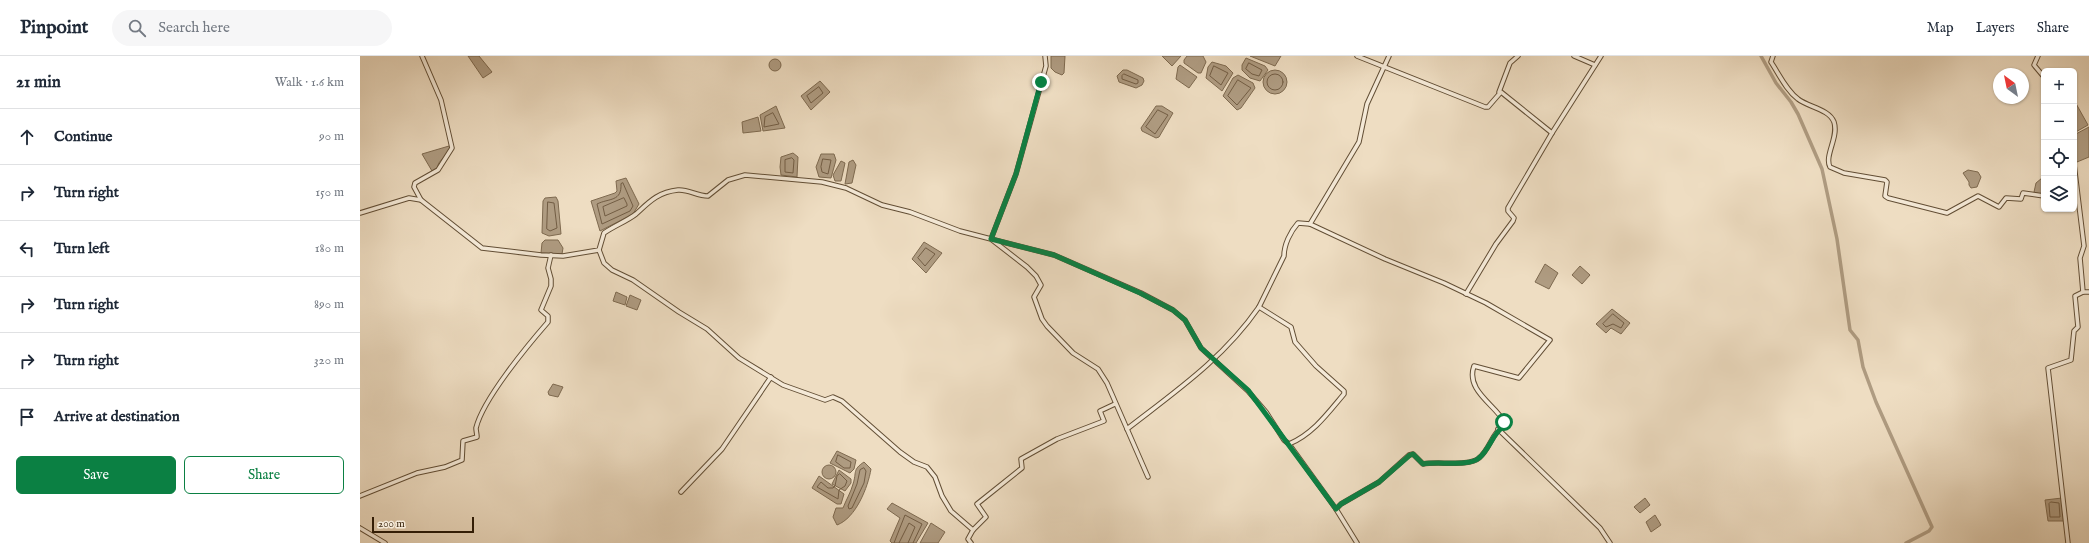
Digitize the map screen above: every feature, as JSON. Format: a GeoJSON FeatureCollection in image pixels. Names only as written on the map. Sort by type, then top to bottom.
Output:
{"type":"FeatureCollection","features":[{"type":"Feature","properties":{"kind":"street"},"geometry":{"type":"LineString","coordinates":[[422,56],[441,100],[452,148],[438,170],[415,183],[414,187],[421,200],[482,248],[563,256],[599,250]]}},
{"type":"Feature","properties":{"kind":"street"},"geometry":{"type":"LineString","coordinates":[[991,239],[1016,174],[1046,66],[1045,56]]}},
{"type":"Feature","properties":{"kind":"street"},"geometry":{"type":"LineString","coordinates":[[1357,56],[1485,107],[1488,107],[1498,93],[1510,63],[1518,56]]}},
{"type":"Feature","properties":{"kind":"street"},"geometry":{"type":"LineString","coordinates":[[1310,224],[1359,142],[1367,104],[1389,56]]}},
{"type":"Feature","properties":{"kind":"street"},"geometry":{"type":"LineString","coordinates":[[1574,56],[1595,65]]}},
{"type":"Feature","properties":{"kind":"street"},"geometry":{"type":"LineString","coordinates":[[1466,294],[1496,244],[1513,221],[1514,218],[1508,211],[1508,208],[1552,133],[1601,56]]}},
{"type":"Feature","properties":{"kind":"street"},"geometry":{"type":"LineString","coordinates":[[1773,56],[1771,62],[1792,94],[1799,100],[1826,113],[1834,122],[1836,135],[1828,160],[1830,167],[1844,173],[1885,180],[1887,182],[1885,196],[1888,198],[1947,213],[1967,200],[1978,196],[1999,207],[2006,198],[2021,199],[2023,193],[2041,196]]}},
{"type":"Feature","properties":{"kind":"street"},"geometry":{"type":"LineString","coordinates":[[2038,56],[2034,65],[2041,73]]}},
{"type":"Feature","properties":{"kind":"street"},"geometry":{"type":"LineString","coordinates":[[1498,93],[1501,92],[1552,133]]}},
{"type":"Feature","properties":{"kind":"street"},"geometry":{"type":"LineString","coordinates":[[973,530],[950,511],[942,496],[935,477],[927,467],[914,462],[900,452],[842,401],[833,397],[825,400],[783,385],[740,358],[707,329],[679,312],[633,280],[612,270],[604,262],[599,250],[604,233],[635,214],[644,204],[666,193],[678,190],[708,196],[728,180],[745,175],[798,179],[846,188],[882,205],[910,212],[960,231],[1054,255],[1140,293],[1173,310],[1185,320],[1201,348],[1248,390],[1266,412],[1284,440],[1289,444],[1336,509],[1357,543]]}},
{"type":"Feature","properties":{"kind":"street"},"geometry":{"type":"LineString","coordinates":[[2075,176],[2084,246],[2080,258],[2083,292]]}},
{"type":"Feature","properties":{"kind":"street"},"geometry":{"type":"LineString","coordinates":[[360,213],[409,198],[421,200]]}},
{"type":"Feature","properties":{"kind":"street"},"geometry":{"type":"LineString","coordinates":[[1127,428],[1215,360],[1243,330],[1259,307],[1284,256],[1284,249],[1294,228],[1298,224],[1310,224],[1385,260],[1486,303],[1550,340],[1519,378],[1474,366],[1472,371],[1473,380],[1477,390],[1504,422],[1504,426],[1498,429],[1492,442],[1479,459],[1474,461],[1423,464],[1413,454],[1410,455],[1379,482],[1341,504],[1336,509]]}},
{"type":"Feature","properties":{"kind":"street"},"geometry":{"type":"LineString","coordinates":[[991,239],[1022,262],[1036,276],[1041,285],[1034,297],[1042,319],[1073,353],[1098,369],[1107,383],[1148,477]]}},
{"type":"Feature","properties":{"kind":"street"},"geometry":{"type":"LineString","coordinates":[[360,496],[417,473],[445,467],[462,460],[463,441],[477,437],[476,429],[490,400],[517,360],[548,322],[548,316],[541,310],[551,286],[552,279],[548,268],[551,255]]}},
{"type":"Feature","properties":{"kind":"street"},"geometry":{"type":"LineString","coordinates":[[2068,543],[2048,368],[2071,360],[2074,331],[2078,327],[2075,296],[2083,292],[2089,292]]}},
{"type":"Feature","properties":{"kind":"street"},"geometry":{"type":"LineString","coordinates":[[1259,307],[1291,327],[1295,342],[1316,366],[1344,391],[1344,394],[1318,425],[1301,438],[1289,444]]}},
{"type":"Feature","properties":{"kind":"street"},"geometry":{"type":"LineString","coordinates":[[681,492],[722,448],[771,377]]}},
{"type":"Feature","properties":{"kind":"street"},"geometry":{"type":"LineString","coordinates":[[971,543],[968,539],[973,530],[986,517],[976,504],[1022,468],[1021,459],[1057,439],[1104,421],[1100,411],[1115,404]]}},
{"type":"Feature","properties":{"kind":"street"},"geometry":{"type":"LineString","coordinates":[[1498,429],[1600,528],[1610,543]]}},
{"type":"Feature","properties":{"kind":"street"},"geometry":{"type":"LineString","coordinates":[[360,528],[385,543]]}},
{"type":"Feature","properties":{"kind":"water"},"geometry":{"type":"Polygon","coordinates":[[[468,56],[479,56],[492,72],[483,78],[468,56]]]}},
{"type":"Feature","properties":{"kind":"water"},"geometry":{"type":"Polygon","coordinates":[[[1051,56],[1065,56],[1064,73],[1062,75],[1055,72],[1051,68],[1051,56]]]}},
{"type":"Feature","properties":{"kind":"water"},"geometry":{"type":"Polygon","coordinates":[[[1162,56],[1181,56],[1172,66],[1162,56]]]}},
{"type":"Feature","properties":{"kind":"water"},"geometry":{"type":"Polygon","coordinates":[[[1187,56],[1203,56],[1206,62],[1201,73],[1198,73],[1184,63],[1187,56]]]}},
{"type":"Feature","properties":{"kind":"water"},"geometry":{"type":"Polygon","coordinates":[[[1250,56],[1281,56],[1275,66],[1250,56]]]}},
{"type":"Feature","properties":{"kind":"water"},"geometry":{"type":"Polygon","coordinates":[[[1246,58],[1265,66],[1268,70],[1260,81],[1250,78],[1242,70],[1242,65],[1246,58]]]}},
{"type":"Feature","properties":{"kind":"water"},"geometry":{"type":"Polygon","coordinates":[[[773,59],[777,59],[781,65],[777,71],[773,71],[769,67],[769,63],[773,59]]]}},
{"type":"Feature","properties":{"kind":"water"},"geometry":{"type":"Polygon","coordinates":[[[1212,62],[1226,66],[1233,73],[1222,91],[1206,78],[1208,67],[1212,62]]]}},
{"type":"Feature","properties":{"kind":"water"},"geometry":{"type":"Polygon","coordinates":[[[1180,65],[1197,77],[1189,88],[1176,79],[1178,67],[1180,65]]]}},
{"type":"Feature","properties":{"kind":"water"},"geometry":{"type":"Polygon","coordinates":[[[1123,70],[1127,70],[1143,78],[1144,81],[1142,85],[1136,88],[1119,82],[1117,76],[1123,70]]]}},
{"type":"Feature","properties":{"kind":"water"},"geometry":{"type":"Polygon","coordinates":[[[1275,70],[1280,71],[1286,77],[1286,87],[1280,93],[1275,94],[1270,93],[1264,87],[1263,82],[1264,77],[1270,71],[1275,70]]]}},
{"type":"Feature","properties":{"kind":"water"},"geometry":{"type":"Polygon","coordinates":[[[1238,75],[1253,83],[1255,88],[1241,108],[1237,110],[1223,96],[1233,78],[1238,75]]]}},
{"type":"Feature","properties":{"kind":"water"},"geometry":{"type":"Polygon","coordinates":[[[820,81],[830,92],[811,110],[801,96],[820,81]]]}},
{"type":"Feature","properties":{"kind":"water"},"geometry":{"type":"Polygon","coordinates":[[[2077,105],[2088,125],[2077,131],[2077,105]]]}},
{"type":"Feature","properties":{"kind":"water"},"geometry":{"type":"Polygon","coordinates":[[[776,106],[785,128],[763,131],[760,115],[776,106]]]}},
{"type":"Feature","properties":{"kind":"water"},"geometry":{"type":"Polygon","coordinates":[[[1156,106],[1162,106],[1173,113],[1159,137],[1156,138],[1142,131],[1141,128],[1156,106]]]}},
{"type":"Feature","properties":{"kind":"water"},"geometry":{"type":"Polygon","coordinates":[[[758,117],[761,131],[743,133],[742,122],[758,117]]]}},
{"type":"Feature","properties":{"kind":"water"},"geometry":{"type":"Polygon","coordinates":[[[2089,127],[2089,157],[2077,162],[2077,140],[2077,133],[2089,127]]]}},
{"type":"Feature","properties":{"kind":"water"},"geometry":{"type":"Polygon","coordinates":[[[449,146],[451,149],[449,152],[441,160],[437,169],[432,171],[422,154],[449,146]]]}},
{"type":"Feature","properties":{"kind":"water"},"geometry":{"type":"Polygon","coordinates":[[[793,153],[798,157],[797,177],[781,175],[781,157],[793,153]]]}},
{"type":"Feature","properties":{"kind":"water"},"geometry":{"type":"Polygon","coordinates":[[[821,154],[834,154],[836,160],[831,178],[819,177],[816,167],[821,154]]]}},
{"type":"Feature","properties":{"kind":"water"},"geometry":{"type":"Polygon","coordinates":[[[853,160],[856,165],[852,183],[845,184],[849,162],[853,160]]]}},
{"type":"Feature","properties":{"kind":"water"},"geometry":{"type":"Polygon","coordinates":[[[841,161],[845,163],[841,181],[835,181],[833,175],[841,161]]]}},
{"type":"Feature","properties":{"kind":"water"},"geometry":{"type":"Polygon","coordinates":[[[1968,170],[1978,172],[1981,177],[1977,187],[1971,188],[1969,185],[1969,182],[1963,173],[1968,170]]]}},
{"type":"Feature","properties":{"kind":"water"},"geometry":{"type":"Polygon","coordinates":[[[626,178],[639,204],[633,214],[600,231],[591,201],[615,193],[617,191],[616,181],[626,178]]]}},
{"type":"Feature","properties":{"kind":"water"},"geometry":{"type":"Polygon","coordinates":[[[2041,179],[2041,194],[2034,192],[2036,183],[2041,179]]]}},
{"type":"Feature","properties":{"kind":"water"},"geometry":{"type":"Polygon","coordinates":[[[556,197],[558,201],[561,234],[549,236],[542,233],[543,201],[545,198],[556,197]]]}},
{"type":"Feature","properties":{"kind":"water"},"geometry":{"type":"Polygon","coordinates":[[[545,240],[558,240],[563,248],[562,254],[541,253],[542,243],[545,240]]]}},
{"type":"Feature","properties":{"kind":"water"},"geometry":{"type":"Polygon","coordinates":[[[924,242],[942,253],[926,273],[912,259],[924,242]]]}},
{"type":"Feature","properties":{"kind":"water"},"geometry":{"type":"Polygon","coordinates":[[[1545,264],[1558,273],[1549,289],[1535,282],[1545,264]]]}},
{"type":"Feature","properties":{"kind":"water"},"geometry":{"type":"Polygon","coordinates":[[[1580,266],[1590,275],[1582,284],[1572,275],[1580,266]]]}},
{"type":"Feature","properties":{"kind":"water"},"geometry":{"type":"Polygon","coordinates":[[[616,292],[627,297],[625,305],[613,301],[616,292]]]}},
{"type":"Feature","properties":{"kind":"water"},"geometry":{"type":"Polygon","coordinates":[[[630,295],[641,300],[637,310],[626,306],[630,295]]]}},
{"type":"Feature","properties":{"kind":"water"},"geometry":{"type":"Polygon","coordinates":[[[1612,309],[1630,323],[1621,334],[1611,328],[1606,333],[1596,324],[1612,309]]]}},
{"type":"Feature","properties":{"kind":"water"},"geometry":{"type":"Polygon","coordinates":[[[553,384],[563,387],[558,397],[549,395],[548,392],[553,384]]]}},
{"type":"Feature","properties":{"kind":"water"},"geometry":{"type":"Polygon","coordinates":[[[837,451],[856,460],[854,469],[850,473],[830,463],[837,451]]]}},
{"type":"Feature","properties":{"kind":"water"},"geometry":{"type":"Polygon","coordinates":[[[864,462],[871,469],[864,493],[850,516],[837,525],[833,517],[836,508],[843,508],[852,487],[856,469],[864,462]]]}},
{"type":"Feature","properties":{"kind":"water"},"geometry":{"type":"Polygon","coordinates":[[[829,465],[834,467],[836,472],[834,477],[829,479],[824,477],[822,472],[824,467],[829,465]]]}},
{"type":"Feature","properties":{"kind":"water"},"geometry":{"type":"Polygon","coordinates":[[[839,470],[851,479],[851,483],[845,491],[832,484],[839,470]]]}},
{"type":"Feature","properties":{"kind":"water"},"geometry":{"type":"Polygon","coordinates":[[[819,476],[844,494],[841,504],[837,504],[812,488],[819,476]]]}},
{"type":"Feature","properties":{"kind":"water"},"geometry":{"type":"Polygon","coordinates":[[[1645,498],[1650,505],[1640,513],[1634,507],[1645,498]]]}},
{"type":"Feature","properties":{"kind":"water"},"geometry":{"type":"Polygon","coordinates":[[[2062,498],[2065,521],[2048,521],[2045,500],[2062,498]]]}},
{"type":"Feature","properties":{"kind":"water"},"geometry":{"type":"Polygon","coordinates":[[[892,503],[928,523],[916,543],[892,543],[890,541],[900,518],[887,509],[892,503]]]}},
{"type":"Feature","properties":{"kind":"water"},"geometry":{"type":"Polygon","coordinates":[[[1655,515],[1661,525],[1651,532],[1646,522],[1655,515]]]}},
{"type":"Feature","properties":{"kind":"water"},"geometry":{"type":"Polygon","coordinates":[[[931,523],[945,532],[938,543],[920,543],[931,523]]]}},
{"type":"Feature","properties":{"kind":"waterway"},"geometry":{"type":"LineString","coordinates":[[1761,56],[1776,83],[1791,102],[1798,114],[1822,169],[1837,239],[1850,330],[1858,340],[1863,367],[1876,402],[1932,527],[1929,531],[1906,543]]}},
{"type":"Feature","properties":{"kind":"route"},"geometry":{"type":"LineString","coordinates":[[1041,82],[1016,174],[991,239],[1054,255],[1140,293],[1173,310],[1185,320],[1201,348],[1248,390],[1266,412],[1284,440],[1294,450],[1320,485],[1336,509],[1341,504],[1360,495],[1379,482],[1410,455],[1414,454],[1423,464],[1464,462],[1479,459],[1492,442],[1498,429],[1504,426],[1504,422]]}}]}
